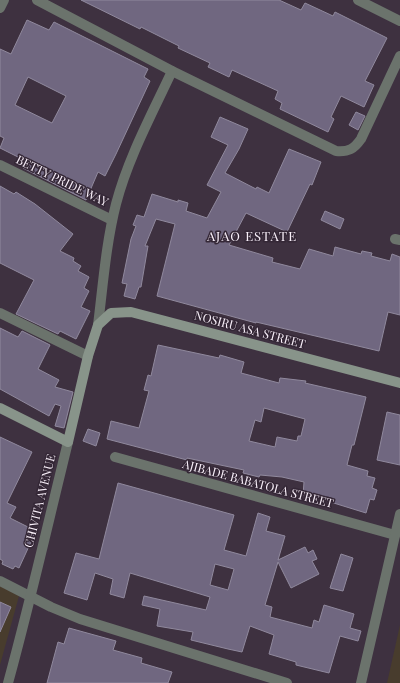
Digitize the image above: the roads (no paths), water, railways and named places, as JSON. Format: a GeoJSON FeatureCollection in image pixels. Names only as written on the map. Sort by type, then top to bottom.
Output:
{"type":"FeatureCollection","features":[{"type":"Feature","properties":{"kind":"street"},"geometry":{"type":"LineString","coordinates":[[0,8],[4,0]]}},
{"type":"Feature","properties":{"kind":"street"},"geometry":{"type":"LineString","coordinates":[[37,0],[172,71],[336,151],[348,152],[356,147],[369,125],[400,56]]}},
{"type":"Feature","properties":{"kind":"street"},"geometry":{"type":"LineString","coordinates":[[358,0],[400,21]]}},
{"type":"Feature","properties":{"kind":"street"},"geometry":{"type":"LineString","coordinates":[[98,325],[112,220],[129,168],[172,71]]}},
{"type":"Feature","properties":{"kind":"street","name":"BETTY PRIDE WAY"},"geometry":{"type":"LineString","coordinates":[[0,165],[112,220]]}},
{"type":"Feature","properties":{"kind":"street","name":"NOSIRU ASA STREET"},"geometry":{"type":"LineString","coordinates":[[98,325],[111,313],[131,312],[400,383]]}},
{"type":"Feature","properties":{"kind":"street"},"geometry":{"type":"LineString","coordinates":[[0,313],[88,356]]}},
{"type":"Feature","properties":{"kind":"street","name":"CHIVITA AVENUE"},"geometry":{"type":"LineString","coordinates":[[8,683],[31,597],[88,356],[98,325]]}},
{"type":"Feature","properties":{"kind":"street"},"geometry":{"type":"LineString","coordinates":[[0,408],[68,442]]}},
{"type":"Feature","properties":{"kind":"street","name":"AJIBADE BABATOLA STREET"},"geometry":{"type":"LineString","coordinates":[[115,457],[395,535]]}},
{"type":"Feature","properties":{"kind":"street"},"geometry":{"type":"LineString","coordinates":[[361,683],[400,514]]}},
{"type":"Feature","properties":{"kind":"street"},"geometry":{"type":"LineString","coordinates":[[0,581],[80,619],[287,683]]}},
{"type":"Feature","properties":{"kind":"district","name":"AJAO ESTATE"},"geometry":{"type":"Point","coordinates":[252,236]}}]}
